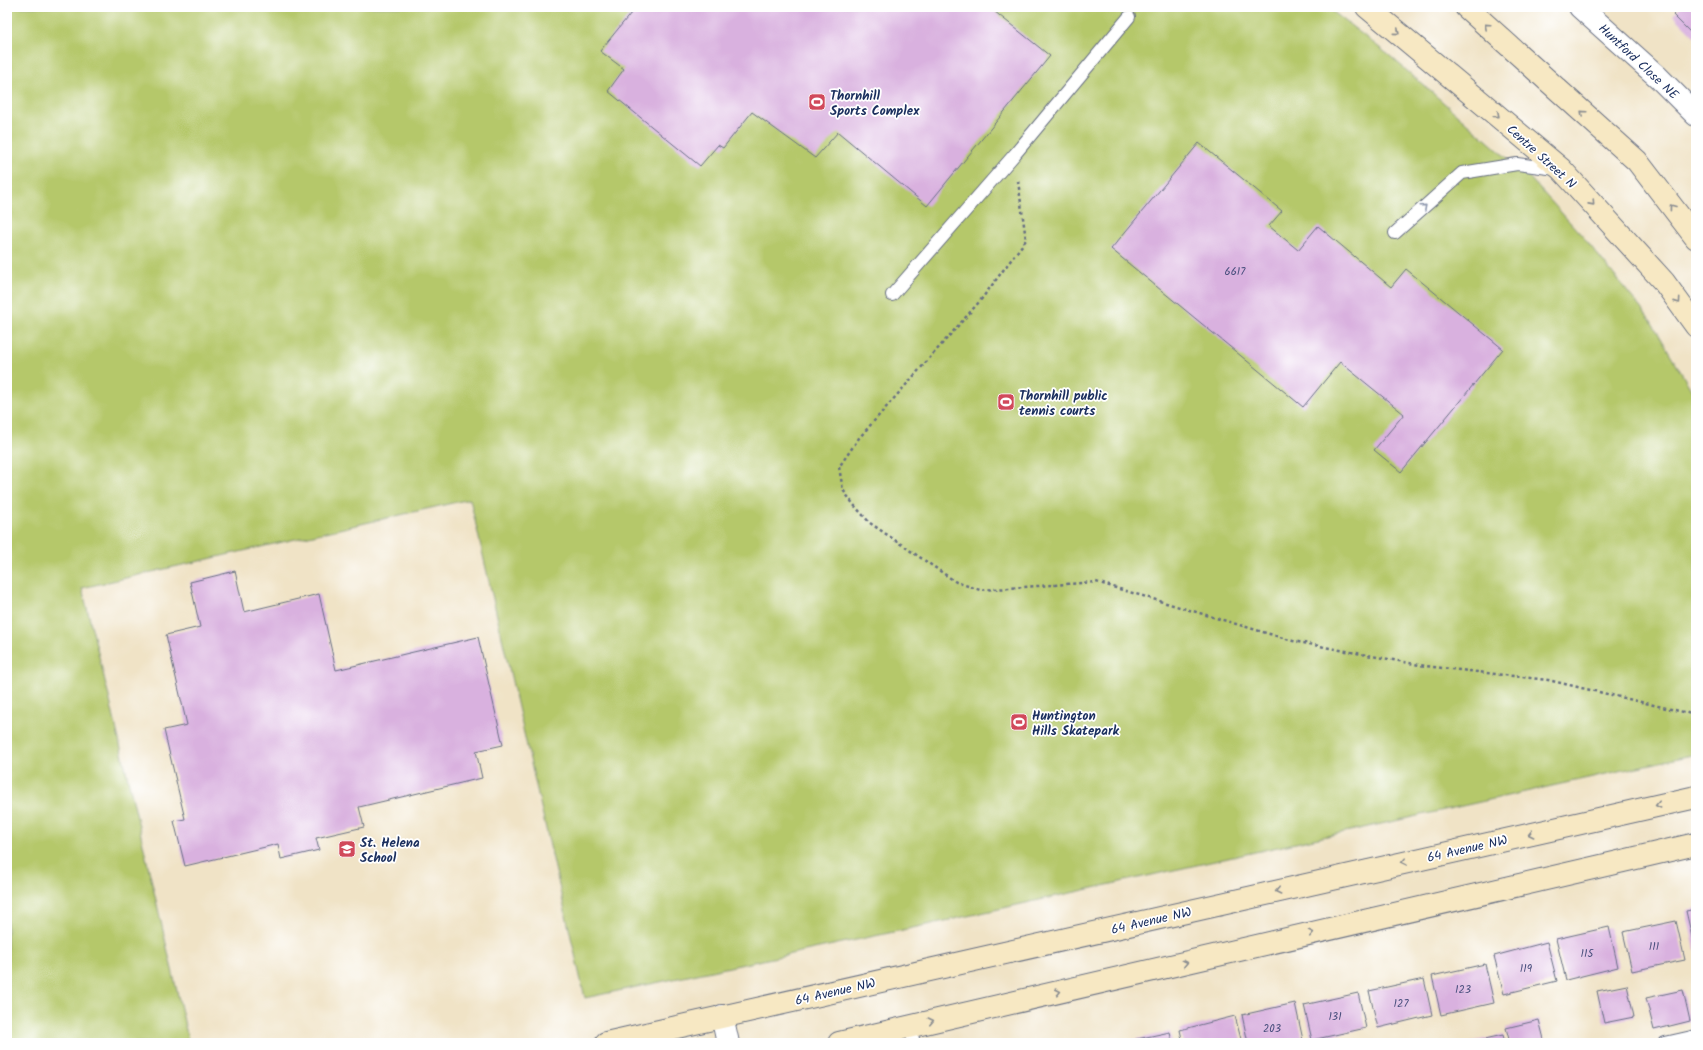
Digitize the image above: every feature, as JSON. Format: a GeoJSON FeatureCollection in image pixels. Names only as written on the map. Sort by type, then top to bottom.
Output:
{"type":"FeatureCollection","features":[{"type":"Feature","properties":{"kind":"main road","name":"Centre Street N"},"geometry":{"type":"LineString","coordinates":[[1367,7],[1561,169],[1664,282],[1696,326]]}},
{"type":"Feature","properties":{"kind":"main road"},"geometry":{"type":"LineString","coordinates":[[1466,7],[1637,161],[1696,238]]}},
{"type":"Feature","properties":{"kind":"main road","name":"64 Avenue NW"},"geometry":{"type":"LineString","coordinates":[[606,1043],[1696,796]]}},
{"type":"Feature","properties":{"kind":"main road"},"geometry":{"type":"LineString","coordinates":[[839,1043],[912,1035],[1696,844]]}},
{"type":"Feature","properties":{"kind":"street","name":"Huntford Close NE"},"geometry":{"type":"LineString","coordinates":[[1580,7],[1658,77],[1696,115]]}},
{"type":"Feature","properties":{"kind":"street"},"geometry":{"type":"LineString","coordinates":[[722,1016],[728,1043]]}},
{"type":"Feature","properties":{"kind":"lane"},"geometry":{"type":"LineString","coordinates":[[892,295],[1015,154],[1129,17]]}},
{"type":"Feature","properties":{"kind":"lane"},"geometry":{"type":"LineString","coordinates":[[1395,233],[1462,173],[1517,164],[1561,169]]}},
{"type":"Feature","properties":{"kind":"lane"},"geometry":{"type":"LineString","coordinates":[[1665,1043],[1696,1036]]}},
{"type":"Feature","properties":{"kind":"path"},"geometry":{"type":"LineString","coordinates":[[1015,154],[1026,240],[980,301],[859,438],[839,467],[843,490],[870,523],[956,582],[980,590],[1096,582],[1293,641],[1425,666],[1548,680],[1696,715]]}},
{"type":"Feature","properties":{"kind":"green space"},"geometry":{"type":"Polygon","coordinates":[[[7,7],[1327,7],[1390,56],[1529,177],[1585,239],[1651,321],[1696,398],[1696,754],[945,921],[585,998],[470,499],[82,588],[110,701],[189,1043],[7,1043],[7,7]]]}},
{"type":"Feature","properties":{"kind":"building","name":"Thornhill Sports Complex"},"geometry":{"type":"Polygon","coordinates":[[[636,7],[989,7],[1050,56],[927,206],[838,132],[815,158],[752,112],[723,148],[718,145],[700,166],[608,91],[624,69],[600,51],[636,7]]]}},
{"type":"Feature","properties":{"kind":"building"},"geometry":{"type":"Polygon","coordinates":[[[1681,7],[1696,7],[1696,38],[1673,15],[1681,7]]]}},
{"type":"Feature","properties":{"kind":"building"},"geometry":{"type":"Polygon","coordinates":[[[1199,143],[1282,211],[1269,226],[1298,250],[1318,226],[1391,287],[1406,269],[1503,349],[1401,472],[1374,450],[1404,414],[1340,362],[1303,407],[1111,249],[1199,143]]]}},
{"type":"Feature","properties":{"kind":"building"},"geometry":{"type":"Polygon","coordinates":[[[235,571],[244,612],[319,594],[336,670],[478,637],[503,745],[476,751],[482,778],[359,807],[364,827],[316,838],[319,850],[281,859],[278,844],[185,866],[174,821],[185,819],[164,730],[187,725],[166,635],[200,627],[190,582],[235,571]]]}},
{"type":"Feature","properties":{"kind":"building"},"geometry":{"type":"Polygon","coordinates":[[[1696,909],[1696,950],[1695,950],[1686,911],[1696,909]]]}},
{"type":"Feature","properties":{"kind":"building"},"geometry":{"type":"Polygon","coordinates":[[[1676,921],[1685,960],[1632,971],[1623,932],[1676,921]]]}},
{"type":"Feature","properties":{"kind":"building"},"geometry":{"type":"Polygon","coordinates":[[[1609,927],[1618,967],[1566,980],[1556,939],[1609,927]]]}},
{"type":"Feature","properties":{"kind":"building"},"geometry":{"type":"Polygon","coordinates":[[[1547,942],[1557,981],[1504,994],[1494,956],[1547,942]]]}},
{"type":"Feature","properties":{"kind":"building"},"geometry":{"type":"Polygon","coordinates":[[[1485,964],[1494,1003],[1441,1015],[1432,976],[1485,964]]]}},
{"type":"Feature","properties":{"kind":"building"},"geometry":{"type":"Polygon","coordinates":[[[1424,979],[1432,1015],[1378,1028],[1369,991],[1424,979]]]}},
{"type":"Feature","properties":{"kind":"building"},"geometry":{"type":"Polygon","coordinates":[[[1627,985],[1634,1017],[1604,1023],[1597,991],[1627,985]]]}},
{"type":"Feature","properties":{"kind":"building"},"geometry":{"type":"Polygon","coordinates":[[[1683,990],[1690,1021],[1654,1030],[1646,998],[1683,990]]]}},
{"type":"Feature","properties":{"kind":"building"},"geometry":{"type":"Polygon","coordinates":[[[1358,993],[1366,1028],[1312,1040],[1304,1005],[1358,993]]]}},
{"type":"Feature","properties":{"kind":"building"},"geometry":{"type":"Polygon","coordinates":[[[1295,1003],[1303,1040],[1292,1043],[1248,1043],[1242,1015],[1295,1003]]]}},
{"type":"Feature","properties":{"kind":"building"},"geometry":{"type":"Polygon","coordinates":[[[1235,1016],[1242,1043],[1183,1043],[1180,1030],[1235,1016]]]}},
{"type":"Feature","properties":{"kind":"building"},"geometry":{"type":"Polygon","coordinates":[[[1539,1020],[1545,1043],[1510,1043],[1506,1028],[1539,1020]]]}},
{"type":"Feature","properties":{"kind":"building"},"geometry":{"type":"Polygon","coordinates":[[[1170,1032],[1172,1043],[1123,1043],[1123,1042],[1170,1032]]]}},
{"type":"Feature","properties":{"kind":"building"},"geometry":{"type":"Polygon","coordinates":[[[1503,1035],[1505,1043],[1471,1043],[1471,1042],[1503,1035]]]}},
{"type":"Feature","properties":{"kind":"place","name":"Thornhill Sports Complex"},"geometry":{"type":"Point","coordinates":[817,102]}},
{"type":"Feature","properties":{"kind":"place","name":"Thornhill public tennis courts"},"geometry":{"type":"Point","coordinates":[1006,402]}},
{"type":"Feature","properties":{"kind":"place","name":"Huntington Hills Skatepark"},"geometry":{"type":"Point","coordinates":[1019,722]}},
{"type":"Feature","properties":{"kind":"place","name":"St. Helena School"},"geometry":{"type":"Point","coordinates":[347,849]}}]}
